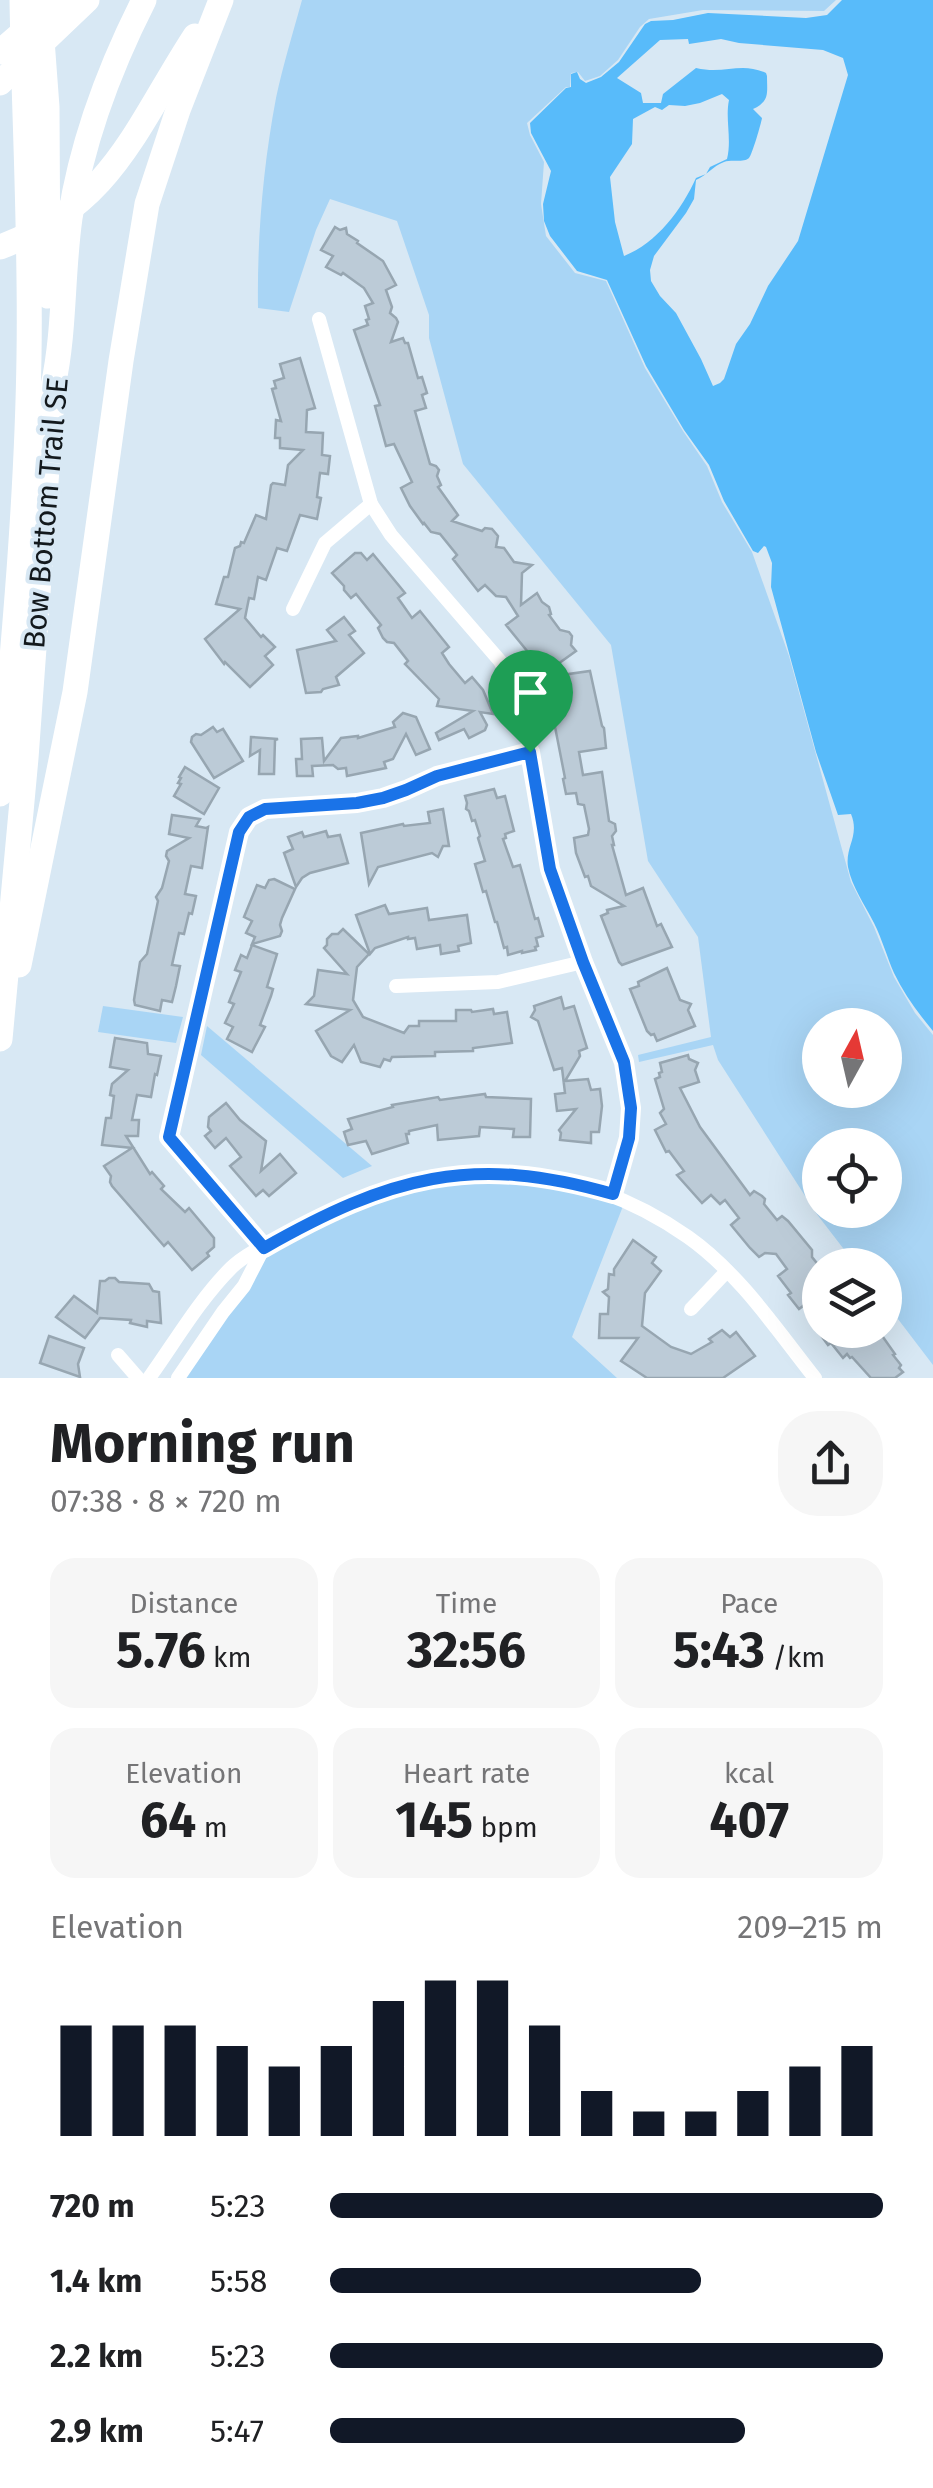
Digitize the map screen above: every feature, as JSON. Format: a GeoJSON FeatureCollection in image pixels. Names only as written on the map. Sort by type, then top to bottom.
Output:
{"type":"FeatureCollection","features":[{"type":"Feature","properties":{"kind":"highway"},"geometry":{"type":"LineString","coordinates":[[8,0],[24,126]]}},
{"type":"Feature","properties":{"kind":"highway","name":"Bow Bottom Trail SE"},"geometry":{"type":"LineString","coordinates":[[1,1034],[28,739],[53,386],[62,332],[47,288],[37,171],[24,126],[22,0]]}},
{"type":"Feature","properties":{"kind":"highway"},"geometry":{"type":"LineString","coordinates":[[37,171],[47,107],[38,0]]}},
{"type":"Feature","properties":{"kind":"highway"},"geometry":{"type":"LineString","coordinates":[[0,52],[60,0]]}},
{"type":"Feature","properties":{"kind":"highway"},"geometry":{"type":"LineString","coordinates":[[0,83],[87,0]]}},
{"type":"Feature","properties":{"kind":"highway","name":"Bow Bottom Trail SE"},"geometry":{"type":"LineString","coordinates":[[0,794],[28,417],[47,288],[70,218],[90,127],[115,60],[144,0]]}},
{"type":"Feature","properties":{"kind":"highway"},"geometry":{"type":"LineString","coordinates":[[0,247],[61,217],[113,168],[220,0]]}},
{"type":"Feature","properties":{"kind":"highway"},"geometry":{"type":"LineString","coordinates":[[1,1034],[23,950],[75,692],[121,361],[148,204],[220,0]]}},
{"type":"Feature","properties":{"kind":"street"},"geometry":{"type":"LineString","coordinates":[[318,319],[371,504],[391,535],[500,662],[516,692],[550,869],[624,1062],[631,1108],[629,1138],[613,1194]]}},
{"type":"Feature","properties":{"kind":"street"},"geometry":{"type":"LineString","coordinates":[[292,609],[325,543],[371,504]]}},
{"type":"Feature","properties":{"kind":"street"},"geometry":{"type":"LineString","coordinates":[[264,1248],[169,1137],[239,832],[249,817],[265,809],[383,798],[437,776],[530,752]]}},
{"type":"Feature","properties":{"kind":"street"},"geometry":{"type":"LineString","coordinates":[[396,986],[498,982],[583,962]]}},
{"type":"Feature","properties":{"kind":"street"},"geometry":{"type":"LineString","coordinates":[[149,1378],[233,1266],[311,1221],[357,1200],[412,1182],[476,1173],[552,1178],[613,1194],[690,1238],[727,1271],[814,1378]]}},
{"type":"Feature","properties":{"kind":"street"},"geometry":{"type":"LineString","coordinates":[[178,1378],[244,1286],[264,1248]]}},
{"type":"Feature","properties":{"kind":"street"},"geometry":{"type":"LineString","coordinates":[[691,1309],[727,1271]]}},
{"type":"Feature","properties":{"kind":"street"},"geometry":{"type":"LineString","coordinates":[[118,1356],[138,1378]]}},
{"type":"Feature","properties":{"kind":"shaded area"},"geometry":{"type":"Polygon","coordinates":[[[302,0],[836,0],[824,11],[703,10],[649,19],[618,60],[600,76],[585,81],[578,72],[571,73],[570,87],[527,123],[544,162],[541,204],[546,236],[575,273],[606,281],[645,368],[707,466],[722,502],[752,552],[789,656],[851,882],[894,977],[933,1035],[933,1365],[902,1324],[902,1248],[843,1248],[828,1228],[902,1228],[902,1128],[802,1128],[802,1191],[718,1060],[713,1045],[639,1062],[638,1055],[711,1037],[698,937],[648,861],[611,645],[463,464],[429,338],[429,315],[397,221],[330,199],[289,312],[258,308],[260,229],[279,86],[302,0]]]}},
{"type":"Feature","properties":{"kind":"shaded area"},"geometry":{"type":"Polygon","coordinates":[[[103,1006],[183,1017],[176,1043],[98,1032],[103,1006]]]}},
{"type":"Feature","properties":{"kind":"shaded area"},"geometry":{"type":"Polygon","coordinates":[[[207,1026],[372,1166],[343,1178],[201,1055],[207,1026]]]}},
{"type":"Feature","properties":{"kind":"shaded area"},"geometry":{"type":"Polygon","coordinates":[[[518,1174],[625,1201],[572,1337],[617,1378],[178,1378],[264,1247],[374,1193],[518,1174]]]}},
{"type":"Feature","properties":{"kind":"water"},"geometry":{"type":"Polygon","coordinates":[[[842,0],[933,0],[933,1031],[898,981],[850,874],[851,814],[838,815],[816,752],[771,587],[772,563],[766,547],[758,553],[753,551],[724,501],[709,465],[646,366],[607,280],[577,271],[550,236],[543,204],[551,171],[531,133],[530,123],[571,87],[571,74],[577,72],[586,83],[601,77],[619,62],[651,21],[708,13],[806,18],[827,15],[842,0]],[[688,39],[660,40],[617,78],[641,93],[643,103],[661,103],[663,94],[696,68],[748,68],[766,73],[766,96],[753,109],[762,118],[749,158],[724,162],[706,174],[710,167],[727,159],[729,100],[722,94],[685,106],[669,105],[662,110],[655,107],[633,119],[632,144],[610,177],[624,256],[658,234],[676,213],[696,178],[705,174],[696,180],[694,199],[654,256],[650,270],[651,281],[676,313],[713,386],[724,379],[736,344],[798,241],[848,75],[843,58],[823,50],[721,39],[689,44],[688,39]]]}},
{"type":"Feature","properties":{"kind":"building"},"geometry":{"type":"Polygon","coordinates":[[[335,227],[346,228],[357,243],[383,261],[396,285],[386,290],[390,313],[398,322],[391,342],[403,338],[408,343],[418,378],[422,377],[426,408],[415,411],[430,464],[439,470],[438,487],[458,515],[452,521],[482,531],[492,529],[498,536],[496,547],[504,548],[514,562],[532,565],[522,573],[521,605],[537,593],[560,630],[572,636],[571,645],[576,651],[555,666],[552,659],[541,668],[506,625],[518,616],[506,597],[496,596],[485,585],[478,591],[453,559],[457,555],[440,534],[423,524],[410,506],[401,488],[412,482],[394,444],[386,446],[375,406],[380,405],[354,330],[368,325],[365,306],[373,303],[364,288],[326,267],[333,256],[321,250],[335,227]]]}},
{"type":"Feature","properties":{"kind":"building"},"geometry":{"type":"Polygon","coordinates":[[[300,358],[315,408],[307,410],[306,432],[323,433],[322,455],[330,456],[328,474],[320,473],[317,519],[300,515],[287,551],[277,548],[266,580],[258,577],[254,599],[249,598],[245,618],[275,647],[265,656],[273,665],[250,687],[224,664],[205,639],[240,609],[216,604],[235,548],[244,543],[256,515],[266,519],[271,485],[285,485],[288,465],[303,450],[280,448],[280,438],[275,438],[276,420],[281,421],[272,389],[276,388],[274,381],[284,378],[280,364],[300,358]]]}},
{"type":"Feature","properties":{"kind":"building"},"geometry":{"type":"Polygon","coordinates":[[[355,553],[361,553],[367,560],[373,554],[405,593],[398,598],[412,618],[420,611],[449,647],[442,653],[449,664],[465,683],[472,677],[483,690],[493,714],[480,712],[487,725],[485,730],[469,738],[464,729],[439,740],[436,733],[473,711],[437,706],[439,699],[405,664],[408,661],[394,643],[383,638],[378,628],[381,625],[356,594],[351,598],[344,590],[332,573],[355,553]]]}},
{"type":"Feature","properties":{"kind":"building"},"geometry":{"type":"Polygon","coordinates":[[[344,617],[355,631],[349,635],[364,653],[336,677],[339,685],[306,693],[297,650],[336,641],[327,630],[344,617]]]}},
{"type":"Feature","properties":{"kind":"building"},"geometry":{"type":"Polygon","coordinates":[[[590,671],[606,748],[579,752],[583,775],[602,772],[609,821],[615,824],[616,831],[612,845],[626,895],[643,888],[657,926],[661,924],[672,947],[622,965],[601,916],[607,910],[624,906],[591,886],[576,853],[574,838],[588,835],[589,829],[584,805],[578,804],[576,793],[566,794],[549,696],[561,694],[562,675],[590,671]]]}},
{"type":"Feature","properties":{"kind":"building"},"geometry":{"type":"Polygon","coordinates":[[[403,713],[416,717],[430,749],[416,755],[406,734],[393,759],[384,762],[386,768],[347,776],[346,768],[312,766],[313,776],[297,776],[296,759],[302,759],[301,739],[322,738],[324,761],[341,738],[358,738],[395,727],[393,722],[403,713]]]}},
{"type":"Feature","properties":{"kind":"building"},"geometry":{"type":"Polygon","coordinates":[[[213,727],[217,732],[223,729],[243,761],[214,778],[191,742],[196,734],[213,727]]]}},
{"type":"Feature","properties":{"kind":"building"},"geometry":{"type":"Polygon","coordinates":[[[251,737],[278,739],[274,774],[259,774],[260,750],[250,756],[251,737]]]}},
{"type":"Feature","properties":{"kind":"building"},"geometry":{"type":"Polygon","coordinates":[[[185,767],[219,788],[204,814],[174,796],[185,767]]]}},
{"type":"Feature","properties":{"kind":"building"},"geometry":{"type":"Polygon","coordinates":[[[494,789],[497,798],[505,796],[514,831],[503,839],[513,867],[520,865],[543,936],[536,938],[536,950],[508,955],[486,891],[483,892],[475,864],[485,861],[480,836],[466,809],[465,796],[494,789]]]}},
{"type":"Feature","properties":{"kind":"building"},"geometry":{"type":"Polygon","coordinates":[[[443,809],[449,846],[443,846],[438,857],[432,853],[378,867],[369,884],[361,833],[430,823],[428,812],[443,809]]]}},
{"type":"Feature","properties":{"kind":"building"},"geometry":{"type":"Polygon","coordinates":[[[172,815],[200,819],[196,826],[208,827],[202,868],[191,866],[185,894],[196,896],[184,934],[179,933],[172,965],[180,966],[172,1002],[162,1000],[160,1011],[135,1005],[134,1000],[140,962],[147,954],[156,897],[169,861],[167,851],[189,838],[169,834],[172,815]]]}},
{"type":"Feature","properties":{"kind":"building"},"geometry":{"type":"Polygon","coordinates":[[[326,831],[328,837],[340,835],[348,863],[310,873],[296,887],[284,853],[293,849],[288,837],[326,831]]]}},
{"type":"Feature","properties":{"kind":"building"},"geometry":{"type":"Polygon","coordinates":[[[274,879],[295,889],[282,918],[282,931],[280,936],[252,944],[255,937],[246,933],[252,921],[244,917],[257,885],[265,888],[274,879]]]}},
{"type":"Feature","properties":{"kind":"building"},"geometry":{"type":"Polygon","coordinates":[[[385,905],[389,914],[427,908],[429,920],[467,915],[471,943],[458,946],[459,951],[441,954],[440,945],[417,949],[415,938],[408,937],[375,948],[370,954],[356,915],[385,905]]]}},
{"type":"Feature","properties":{"kind":"building"},"geometry":{"type":"Polygon","coordinates":[[[343,929],[369,954],[357,967],[353,1000],[363,1017],[404,1033],[409,1026],[419,1026],[419,1021],[456,1021],[456,1010],[493,1009],[494,1014],[507,1012],[512,1043],[473,1051],[435,1052],[435,1056],[392,1057],[390,1061],[384,1059],[380,1067],[361,1062],[354,1045],[342,1062],[331,1056],[316,1031],[350,1010],[306,1004],[314,996],[318,970],[347,974],[324,948],[332,934],[343,929]]]}},
{"type":"Feature","properties":{"kind":"building"},"geometry":{"type":"Polygon","coordinates":[[[252,945],[277,954],[267,987],[273,989],[260,1025],[265,1027],[252,1052],[227,1039],[233,1027],[225,1023],[241,972],[235,970],[241,955],[247,958],[252,945]]]}},
{"type":"Feature","properties":{"kind":"building"},"geometry":{"type":"Polygon","coordinates":[[[667,968],[680,1000],[691,1004],[688,1010],[695,1026],[657,1041],[647,1031],[630,989],[667,968]]]}},
{"type":"Feature","properties":{"kind":"building"},"geometry":{"type":"Polygon","coordinates":[[[561,997],[564,1009],[574,1006],[587,1048],[579,1051],[580,1056],[565,1081],[588,1079],[591,1090],[600,1089],[599,1132],[591,1132],[591,1143],[560,1140],[559,1130],[576,1109],[557,1111],[555,1094],[565,1093],[562,1068],[554,1070],[538,1021],[531,1017],[534,1006],[561,997]]]}},
{"type":"Feature","properties":{"kind":"building"},"geometry":{"type":"Polygon","coordinates":[[[115,1038],[147,1043],[148,1054],[161,1056],[151,1097],[137,1095],[132,1120],[139,1120],[138,1136],[126,1136],[150,1174],[164,1186],[161,1189],[185,1212],[189,1208],[214,1238],[209,1256],[192,1270],[168,1242],[164,1246],[112,1186],[104,1166],[132,1148],[102,1145],[106,1118],[111,1118],[112,1084],[128,1070],[110,1067],[115,1038]]]}},
{"type":"Feature","properties":{"kind":"building"},"geometry":{"type":"Polygon","coordinates":[[[688,1055],[698,1063],[695,1070],[699,1082],[680,1088],[700,1127],[750,1195],[754,1191],[762,1196],[777,1220],[782,1216],[788,1221],[810,1248],[802,1248],[799,1309],[778,1276],[787,1269],[776,1254],[759,1257],[731,1225],[739,1218],[725,1200],[720,1204],[711,1195],[702,1203],[677,1175],[684,1171],[666,1152],[655,1130],[666,1124],[660,1113],[664,1109],[655,1079],[662,1072],[660,1063],[688,1055]]]}},
{"type":"Feature","properties":{"kind":"building"},"geometry":{"type":"Polygon","coordinates":[[[485,1094],[531,1099],[530,1137],[513,1137],[514,1129],[480,1127],[479,1136],[438,1140],[437,1125],[409,1131],[408,1143],[372,1154],[366,1141],[348,1145],[344,1132],[352,1129],[348,1119],[392,1105],[485,1094]]]}},
{"type":"Feature","properties":{"kind":"building"},"geometry":{"type":"Polygon","coordinates":[[[226,1103],[266,1141],[261,1171],[280,1154],[296,1173],[269,1196],[263,1190],[256,1196],[230,1166],[241,1157],[226,1138],[215,1148],[205,1136],[211,1131],[209,1117],[226,1103]]]}},
{"type":"Feature","properties":{"kind":"building"},"geometry":{"type":"Polygon","coordinates":[[[633,1240],[656,1257],[652,1263],[661,1271],[645,1293],[642,1326],[671,1347],[691,1354],[712,1342],[709,1339],[722,1330],[730,1337],[736,1332],[755,1356],[723,1378],[647,1378],[621,1361],[638,1338],[599,1338],[600,1314],[608,1314],[609,1297],[603,1292],[608,1289],[609,1274],[614,1275],[633,1240]]]}},
{"type":"Feature","properties":{"kind":"building"},"geometry":{"type":"Polygon","coordinates":[[[109,1278],[149,1284],[159,1292],[161,1323],[147,1321],[147,1327],[130,1323],[131,1320],[100,1318],[85,1338],[56,1317],[74,1296],[97,1313],[100,1281],[109,1278]]]}},
{"type":"Feature","properties":{"kind":"building"},"geometry":{"type":"Polygon","coordinates":[[[49,1336],[84,1348],[78,1364],[80,1377],[40,1363],[49,1336]]]}},
{"type":"Feature","properties":{"kind":"building"},"geometry":{"type":"Polygon","coordinates":[[[835,1348],[891,1348],[903,1372],[895,1378],[871,1378],[852,1357],[847,1354],[843,1358],[835,1348]]]}},
{"type":"Feature","properties":{"kind":"route"},"geometry":{"type":"LineString","coordinates":[[530,752],[550,869],[624,1062],[631,1108],[629,1138],[613,1194],[552,1178],[518,1174],[444,1177],[412,1182],[340,1207],[264,1248],[169,1137],[239,832],[249,817],[265,809],[383,798],[472,765],[530,752]]}}]}
